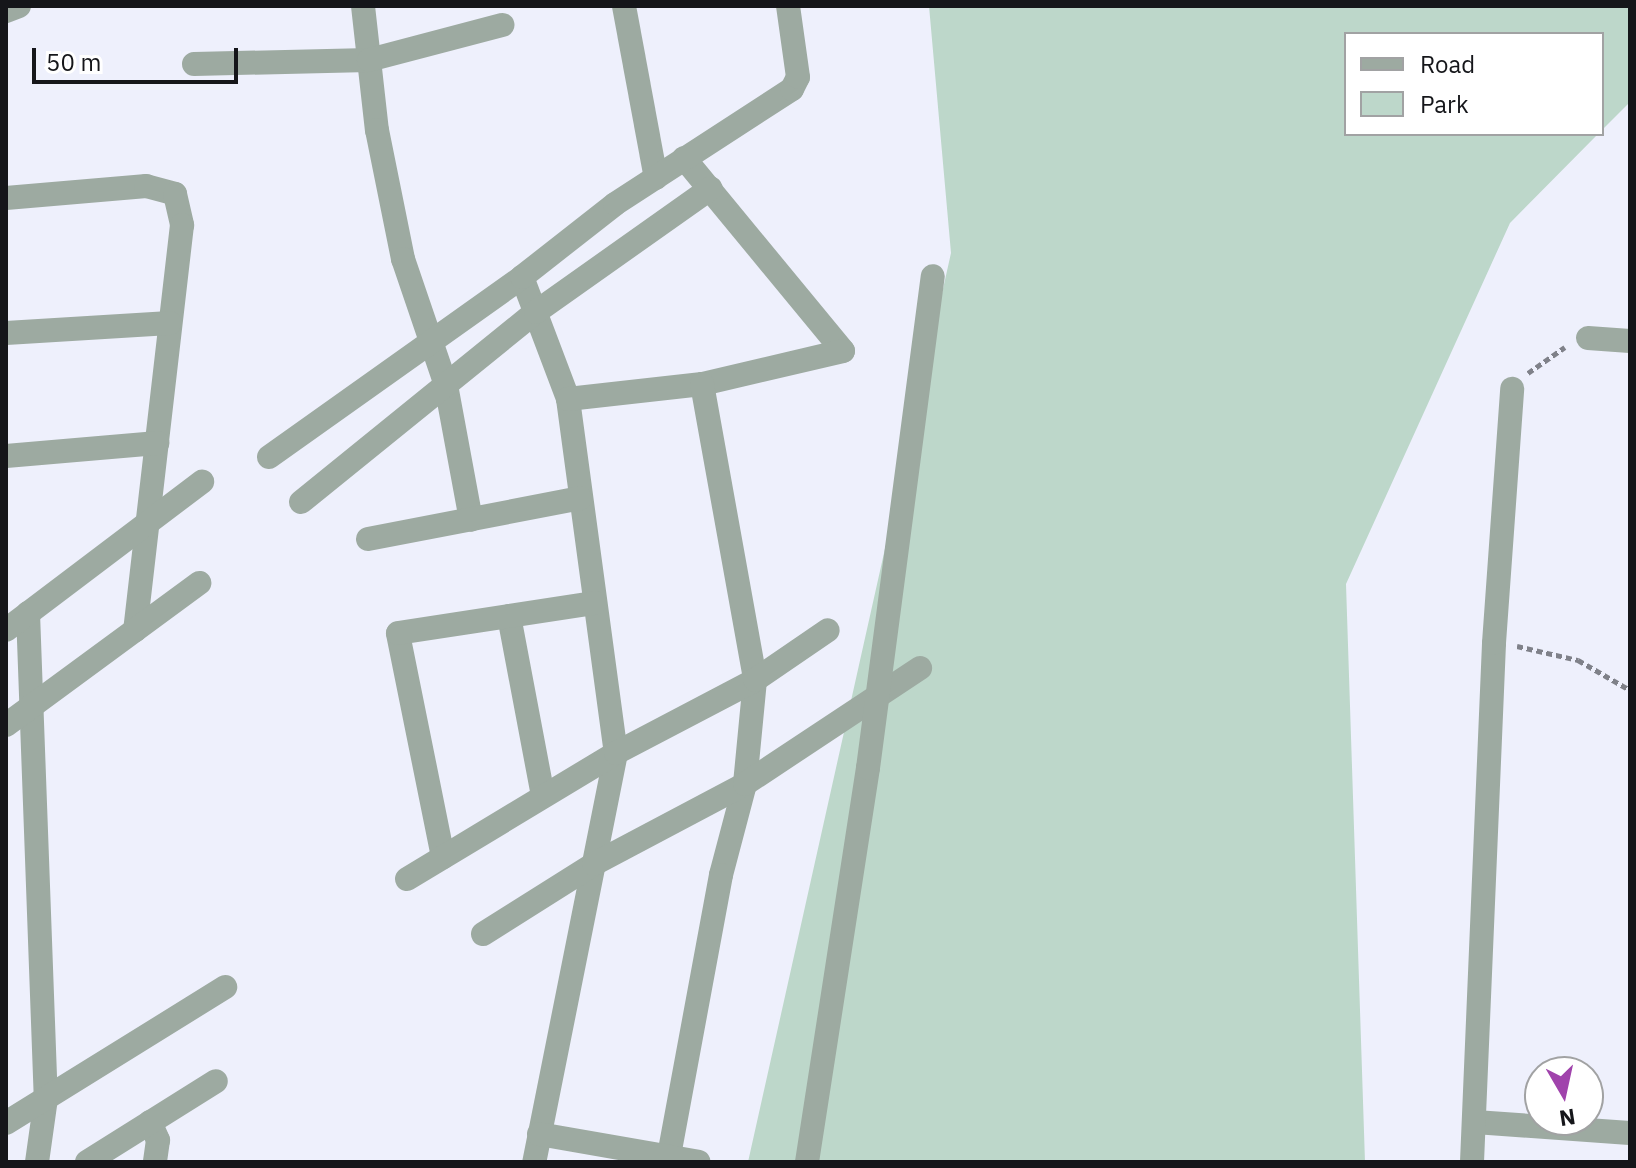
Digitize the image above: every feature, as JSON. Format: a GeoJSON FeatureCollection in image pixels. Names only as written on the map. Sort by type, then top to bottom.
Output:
{"type":"FeatureCollection","features":[{"type":"Feature","properties":{"kind":"street"},"geometry":{"type":"LineString","coordinates":[[6,11],[19,6]]}},
{"type":"Feature","properties":{"kind":"street"},"geometry":{"type":"LineString","coordinates":[[363,6],[369,60],[403,259],[429,344],[446,385],[471,520]]}},
{"type":"Feature","properties":{"kind":"street"},"geometry":{"type":"LineString","coordinates":[[624,6],[656,178]]}},
{"type":"Feature","properties":{"kind":"street"},"geometry":{"type":"LineString","coordinates":[[269,457],[684,158],[792,89],[798,77],[788,6]]}},
{"type":"Feature","properties":{"kind":"street"},"geometry":{"type":"LineString","coordinates":[[194,64],[369,60],[502,25]]}},
{"type":"Feature","properties":{"kind":"street"},"geometry":{"type":"LineString","coordinates":[[568,399],[702,384],[843,351],[684,158]]}},
{"type":"Feature","properties":{"kind":"street"},"geometry":{"type":"LineString","coordinates":[[6,198],[146,186],[175,194],[182,225],[135,630]]}},
{"type":"Feature","properties":{"kind":"street"},"geometry":{"type":"LineString","coordinates":[[301,502],[536,312],[711,188]]}},
{"type":"Feature","properties":{"kind":"street"},"geometry":{"type":"LineString","coordinates":[[807,1162],[878,696],[933,276]]}},
{"type":"Feature","properties":{"kind":"street"},"geometry":{"type":"LineString","coordinates":[[522,277],[568,399],[616,753],[534,1162]]}},
{"type":"Feature","properties":{"kind":"street"},"geometry":{"type":"LineString","coordinates":[[6,333],[170,323]]}},
{"type":"Feature","properties":{"kind":"street"},"geometry":{"type":"LineString","coordinates":[[1588,338],[1630,341]]}},
{"type":"Feature","properties":{"kind":"street"},"geometry":{"type":"LineString","coordinates":[[668,1158],[721,875],[745,784],[755,680],[702,384]]}},
{"type":"Feature","properties":{"kind":"street"},"geometry":{"type":"LineString","coordinates":[[1472,1162],[1494,643],[1512,389]]}},
{"type":"Feature","properties":{"kind":"street"},"geometry":{"type":"LineString","coordinates":[[6,456],[157,443]]}},
{"type":"Feature","properties":{"kind":"street"},"geometry":{"type":"LineString","coordinates":[[6,630],[202,482]]}},
{"type":"Feature","properties":{"kind":"street"},"geometry":{"type":"LineString","coordinates":[[368,539],[580,498]]}},
{"type":"Feature","properties":{"kind":"street"},"geometry":{"type":"LineString","coordinates":[[6,725],[199,583]]}},
{"type":"Feature","properties":{"kind":"street"},"geometry":{"type":"LineString","coordinates":[[443,857],[398,633],[595,603]]}},
{"type":"Feature","properties":{"kind":"street"},"geometry":{"type":"LineString","coordinates":[[28,613],[46,1098],[37,1162]]}},
{"type":"Feature","properties":{"kind":"street"},"geometry":{"type":"LineString","coordinates":[[509,616],[543,796]]}},
{"type":"Feature","properties":{"kind":"street"},"geometry":{"type":"LineString","coordinates":[[407,879],[616,753],[755,680],[828,630]]}},
{"type":"Feature","properties":{"kind":"street"},"geometry":{"type":"LineString","coordinates":[[483,934],[594,864],[745,784],[920,668]]}},
{"type":"Feature","properties":{"kind":"street"},"geometry":{"type":"LineString","coordinates":[[6,1123],[225,987]]}},
{"type":"Feature","properties":{"kind":"street"},"geometry":{"type":"LineString","coordinates":[[87,1162],[216,1081]]}},
{"type":"Feature","properties":{"kind":"street"},"geometry":{"type":"LineString","coordinates":[[150,1122],[158,1140],[155,1162]]}},
{"type":"Feature","properties":{"kind":"street"},"geometry":{"type":"LineString","coordinates":[[1475,1122],[1630,1133]]}},
{"type":"Feature","properties":{"kind":"street"},"geometry":{"type":"LineString","coordinates":[[539,1134],[699,1162]]}},
{"type":"Feature","properties":{"kind":"path"},"geometry":{"type":"LineString","coordinates":[[1512,389],[1552,354],[1588,338]]}},
{"type":"Feature","properties":{"kind":"path"},"geometry":{"type":"LineString","coordinates":[[1494,643],[1578,660],[1630,690]]}},
{"type":"Feature","properties":{"kind":"green space"},"geometry":{"type":"Polygon","coordinates":[[[929,6],[1630,6],[1630,102],[1604,128],[1604,32],[1344,32],[1344,136],[1596,136],[1510,223],[1346,584],[1365,1162],[748,1162],[951,253],[929,6]]]}}]}
